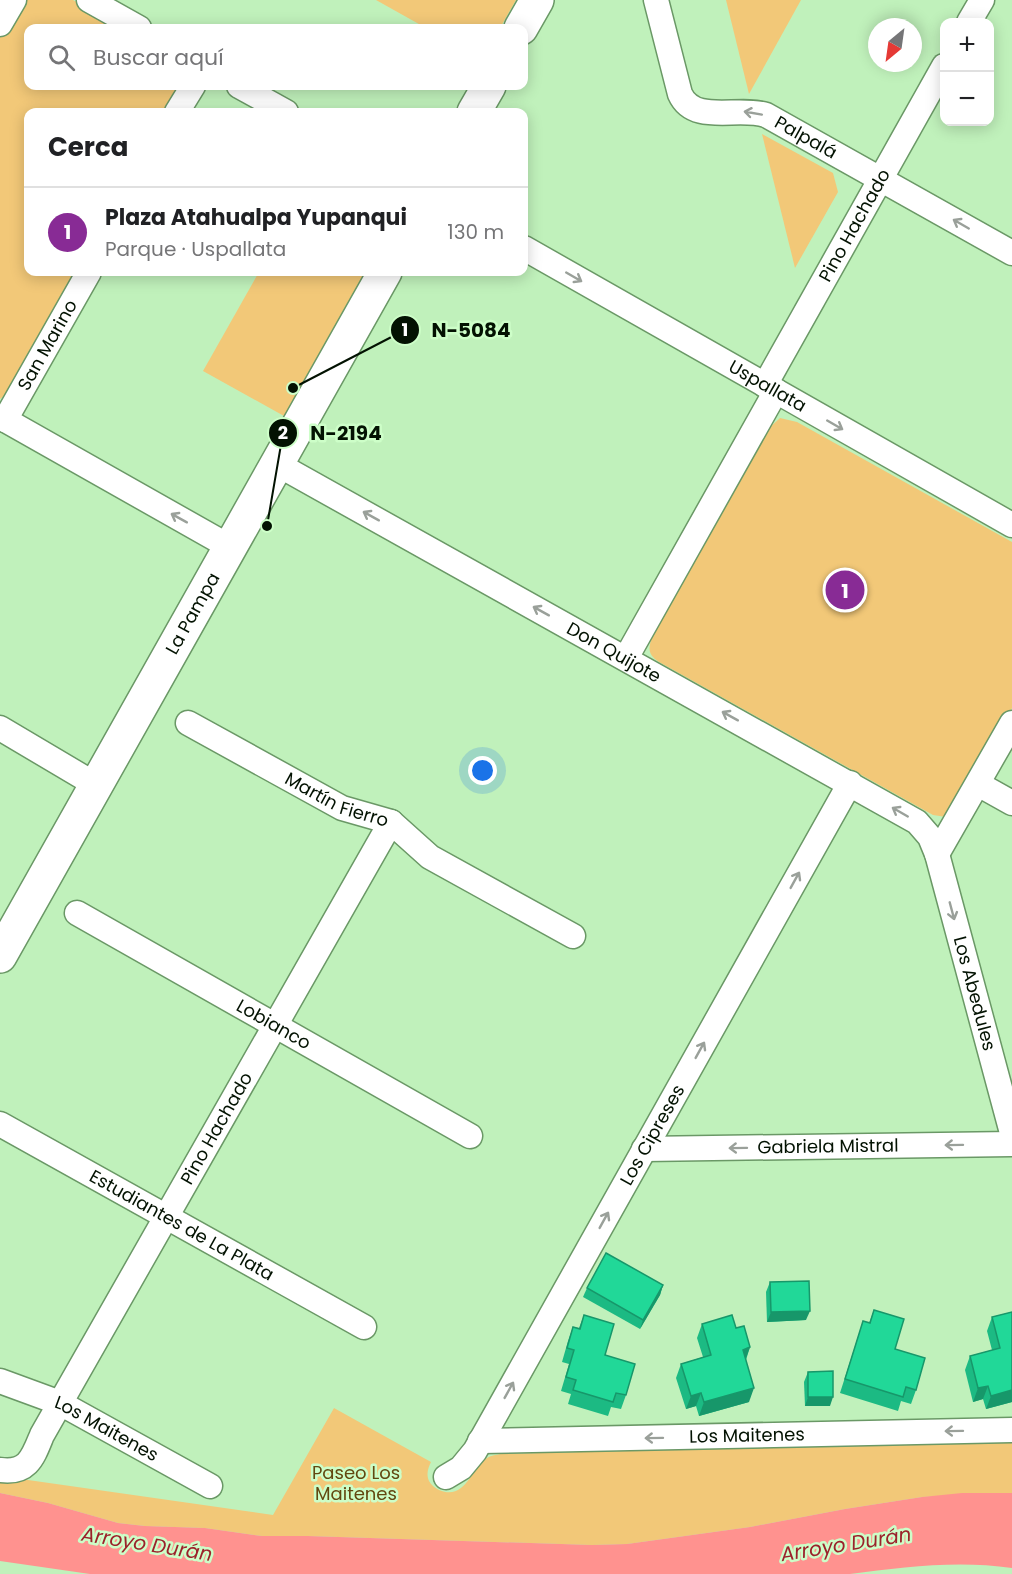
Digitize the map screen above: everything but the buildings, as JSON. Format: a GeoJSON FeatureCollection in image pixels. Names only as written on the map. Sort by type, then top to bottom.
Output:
{"type":"FeatureCollection","features":[{"type":"Feature","properties":{"kind":"street"},"geometry":{"type":"LineString","coordinates":[[0,24],[14,0]]}},
{"type":"Feature","properties":{"kind":"street"},"geometry":{"type":"LineString","coordinates":[[89,0],[132,24]]}},
{"type":"Feature","properties":{"kind":"street"},"geometry":{"type":"LineString","coordinates":[[523,24],[537,0]]}},
{"type":"Feature","properties":{"kind":"street","name":"Palpalá"},"geometry":{"type":"LineString","coordinates":[[656,0],[680,94],[688,106],[701,112],[744,111],[766,115],[1012,253]]}},
{"type":"Feature","properties":{"kind":"street"},"geometry":{"type":"LineString","coordinates":[[971,18],[982,0]]}},
{"type":"Feature","properties":{"kind":"street","name":"Pino Hachado"},"geometry":{"type":"LineString","coordinates":[[626,658],[881,179],[942,72]]}},
{"type":"Feature","properties":{"kind":"street"},"geometry":{"type":"LineString","coordinates":[[179,108],[191,90]]}},
{"type":"Feature","properties":{"kind":"street"},"geometry":{"type":"LineString","coordinates":[[245,90],[279,108]]}},
{"type":"Feature","properties":{"kind":"street"},"geometry":{"type":"LineString","coordinates":[[476,108],[487,90]]}},
{"type":"Feature","properties":{"kind":"street","name":"Uspallata"},"geometry":{"type":"LineString","coordinates":[[528,250],[1012,525]]}},
{"type":"Feature","properties":{"kind":"street","name":"San Marino"},"geometry":{"type":"LineString","coordinates":[[3,419],[87,276]]}},
{"type":"Feature","properties":{"kind":"street","name":"La Pampa"},"geometry":{"type":"LineString","coordinates":[[0,956],[383,276]]}},
{"type":"Feature","properties":{"kind":"street"},"geometry":{"type":"LineString","coordinates":[[3,419],[230,547]]}},
{"type":"Feature","properties":{"kind":"street","name":"Don Quijote"},"geometry":{"type":"LineString","coordinates":[[277,464],[917,822],[930,837],[937,854]]}},
{"type":"Feature","properties":{"kind":"street","name":"Martín Fierro"},"geometry":{"type":"LineString","coordinates":[[188,723],[342,808],[391,822],[430,856],[573,936]]}},
{"type":"Feature","properties":{"kind":"street"},"geometry":{"type":"LineString","coordinates":[[937,854],[1012,723]]}},
{"type":"Feature","properties":{"kind":"street"},"geometry":{"type":"LineString","coordinates":[[0,728],[96,785]]}},
{"type":"Feature","properties":{"kind":"street","name":"Los Cipreses"},"geometry":{"type":"LineString","coordinates":[[446,1477],[466,1463],[480,1441],[850,783]]}},
{"type":"Feature","properties":{"kind":"street"},"geometry":{"type":"LineString","coordinates":[[978,784],[1012,803]]}},
{"type":"Feature","properties":{"kind":"street","name":"Pino Hachado"},"geometry":{"type":"LineString","coordinates":[[0,1470],[15,1471],[25,1466],[32,1457],[60,1403],[391,822]]}},
{"type":"Feature","properties":{"kind":"street","name":"Los Abedules"},"geometry":{"type":"LineString","coordinates":[[937,854],[1005,1086],[1012,1133]]}},
{"type":"Feature","properties":{"kind":"street","name":"Lobianco"},"geometry":{"type":"LineString","coordinates":[[77,914],[470,1136]]}},
{"type":"Feature","properties":{"kind":"street","name":"Estudiantes de La Plata"},"geometry":{"type":"LineString","coordinates":[[0,1124],[364,1327]]}},
{"type":"Feature","properties":{"kind":"street","name":"Gabriela Mistral"},"geometry":{"type":"LineString","coordinates":[[644,1149],[1012,1144]]}},
{"type":"Feature","properties":{"kind":"street","name":"Los Maitenes"},"geometry":{"type":"LineString","coordinates":[[0,1382],[60,1403],[210,1486]]}},
{"type":"Feature","properties":{"kind":"street","name":"Los Maitenes"},"geometry":{"type":"LineString","coordinates":[[480,1441],[1012,1430]]}},
{"type":"Feature","properties":{"kind":"street"},"geometry":{"type":"LineString","coordinates":[[0,1455],[12,1456],[23,1453],[42,1435]]}},
{"type":"Feature","properties":{"kind":"green space"},"geometry":{"type":"Polygon","coordinates":[[[21,0],[73,0],[117,24],[24,24],[24,90],[178,90],[167,108],[24,108],[24,276],[74,276],[6,394],[0,399],[0,38],[21,0]]]}},
{"type":"Feature","properties":{"kind":"green space"},"geometry":{"type":"Polygon","coordinates":[[[376,0],[516,0],[502,24],[419,24],[376,0]]]}},
{"type":"Feature","properties":{"kind":"green space"},"geometry":{"type":"Polygon","coordinates":[[[726,0],[801,0],[749,94],[726,0]]]}},
{"type":"Feature","properties":{"kind":"green space"},"geometry":{"type":"Polygon","coordinates":[[[762,134],[833,173],[838,192],[795,268],[762,134]]]}},
{"type":"Feature","properties":{"kind":"green space"},"geometry":{"type":"Polygon","coordinates":[[[257,276],[363,276],[284,416],[203,371],[257,276]]]}},
{"type":"Feature","properties":{"kind":"green space"},"geometry":{"type":"Polygon","coordinates":[[[780,418],[797,422],[1012,542],[1012,708],[956,809],[946,817],[933,815],[659,662],[651,654],[652,637],[768,429],[780,418]]]}},
{"type":"Feature","properties":{"kind":"green space","name":"Paseo Los Maitenes"},"geometry":{"type":"Polygon","coordinates":[[[334,1408],[431,1462],[428,1471],[429,1481],[438,1489],[448,1492],[461,1488],[487,1458],[501,1454],[1012,1442],[1012,1493],[922,1497],[750,1527],[627,1544],[592,1545],[262,1536],[205,1528],[145,1526],[118,1523],[48,1503],[0,1493],[0,1476],[273,1515],[334,1408]]]}},
{"type":"Feature","properties":{"kind":"water","name":"Arroyo Durán"},"geometry":{"type":"Polygon","coordinates":[[[0,1493],[48,1503],[118,1523],[145,1526],[205,1528],[262,1536],[592,1545],[627,1544],[750,1527],[922,1497],[962,1493],[1012,1493],[1012,1568],[951,1565],[850,1574],[90,1574],[0,1561],[0,1493]]]}},
{"type":"Feature","properties":{"kind":"place","name":"N-5084"},"geometry":{"type":"Point","coordinates":[293,388]}},
{"type":"Feature","properties":{"kind":"place","name":"N-2194"},"geometry":{"type":"Point","coordinates":[267,526]}},
{"type":"Feature","properties":{"kind":"place","name":"Plaza Atahualpa Yupanqui"},"geometry":{"type":"Point","coordinates":[845,590]}}]}
